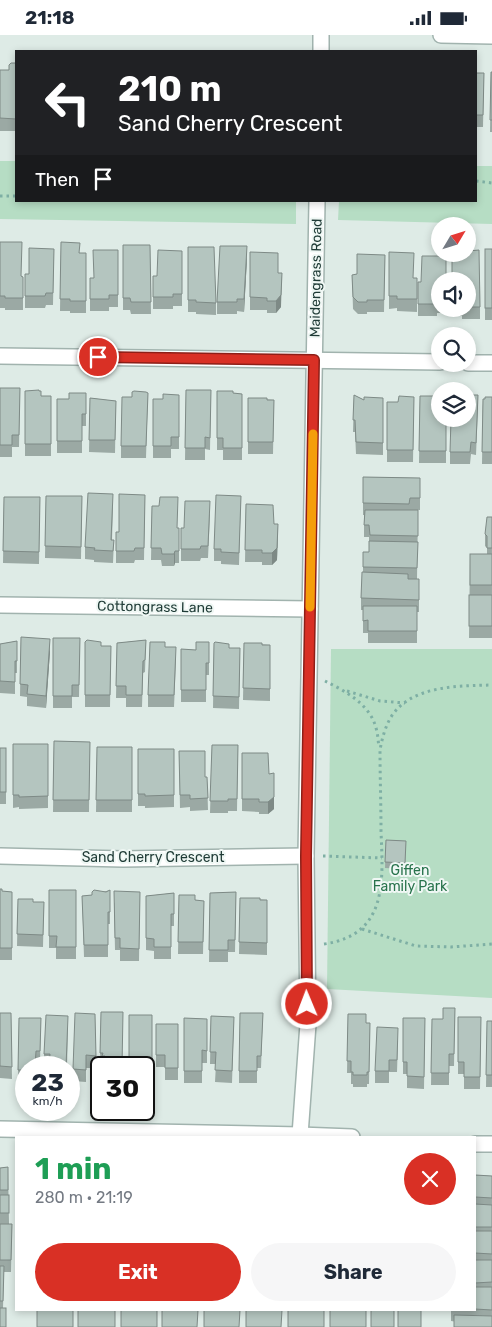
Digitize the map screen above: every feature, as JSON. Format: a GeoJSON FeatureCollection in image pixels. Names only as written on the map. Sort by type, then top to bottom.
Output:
{"type":"FeatureCollection","features":[{"type":"Feature","properties":{"kind":"street"},"geometry":{"type":"LineString","coordinates":[[321,35],[321,50]]}},
{"type":"Feature","properties":{"kind":"street"},"geometry":{"type":"LineString","coordinates":[[441,35],[492,36]]}},
{"type":"Feature","properties":{"kind":"street","name":"Maidengrass Road"},"geometry":{"type":"LineString","coordinates":[[300,1135],[308,1024],[306,856],[317,202]]}},
{"type":"Feature","properties":{"kind":"street"},"geometry":{"type":"LineString","coordinates":[[0,356],[431,362]]}},
{"type":"Feature","properties":{"kind":"street"},"geometry":{"type":"LineString","coordinates":[[476,363],[492,363]]}},
{"type":"Feature","properties":{"kind":"street","name":"Cottongrass Lane"},"geometry":{"type":"LineString","coordinates":[[0,605],[310,609]]}},
{"type":"Feature","properties":{"kind":"street","name":"Sand Cherry Crescent"},"geometry":{"type":"LineString","coordinates":[[0,856],[123,859],[306,856]]}},
{"type":"Feature","properties":{"kind":"street"},"geometry":{"type":"LineString","coordinates":[[0,1129],[326,1136]]}},
{"type":"Feature","properties":{"kind":"street"},"geometry":{"type":"LineString","coordinates":[[476,1144],[492,1145]]}},
{"type":"Feature","properties":{"kind":"path"},"geometry":{"type":"LineString","coordinates":[[477,181],[492,183]]}},
{"type":"Feature","properties":{"kind":"path"},"geometry":{"type":"LineString","coordinates":[[0,196],[15,196]]}},
{"type":"Feature","properties":{"kind":"path"},"geometry":{"type":"LineString","coordinates":[[309,674],[344,690],[380,701],[406,703]]}},
{"type":"Feature","properties":{"kind":"path"},"geometry":{"type":"LineString","coordinates":[[380,750],[384,733],[392,716],[406,703],[432,690],[444,687],[492,685]]}},
{"type":"Feature","properties":{"kind":"path"},"geometry":{"type":"LineString","coordinates":[[306,946],[336,943],[349,938],[362,929],[374,913],[380,897],[382,858],[380,750],[376,726],[364,707],[344,690]]}},
{"type":"Feature","properties":{"kind":"path"},"geometry":{"type":"LineString","coordinates":[[306,856],[382,858]]}},
{"type":"Feature","properties":{"kind":"path"},"geometry":{"type":"LineString","coordinates":[[362,929],[416,946],[451,947],[492,944]]}},
{"type":"Feature","properties":{"kind":"green space"},"geometry":{"type":"Polygon","coordinates":[[[0,161],[15,161],[15,202],[296,202],[296,224],[0,219],[0,161]]]}},
{"type":"Feature","properties":{"kind":"green space"},"geometry":{"type":"Polygon","coordinates":[[[477,166],[492,166],[492,224],[476,224],[476,217],[431,217],[431,222],[338,220],[339,202],[477,202],[477,166]]]}},
{"type":"Feature","properties":{"kind":"green space","name":"Giffen Family Park"},"geometry":{"type":"Polygon","coordinates":[[[331,649],[492,649],[492,998],[327,989],[331,649]]]}},
{"type":"Feature","properties":{"kind":"building"},"geometry":{"type":"Polygon","coordinates":[[[15,63],[15,119],[0,118],[0,70],[9,70],[9,65],[15,63]]]}},
{"type":"Feature","properties":{"kind":"building"},"geometry":{"type":"Polygon","coordinates":[[[491,72],[492,120],[490,120],[491,72]]]}},
{"type":"Feature","properties":{"kind":"building"},"geometry":{"type":"Polygon","coordinates":[[[477,73],[484,73],[483,115],[477,115],[477,73]]]}},
{"type":"Feature","properties":{"kind":"building"},"geometry":{"type":"Polygon","coordinates":[[[0,242],[22,242],[21,276],[23,277],[23,298],[5,298],[5,296],[0,296],[0,242]]]}},
{"type":"Feature","properties":{"kind":"building"},"geometry":{"type":"Polygon","coordinates":[[[61,242],[80,243],[79,253],[86,253],[86,301],[60,299],[61,242]]]}},
{"type":"Feature","properties":{"kind":"building"},"geometry":{"type":"Polygon","coordinates":[[[123,245],[150,245],[151,302],[131,302],[130,298],[123,298],[123,245]]]}},
{"type":"Feature","properties":{"kind":"building"},"geometry":{"type":"Polygon","coordinates":[[[220,246],[247,246],[244,299],[237,299],[237,302],[217,302],[220,246]]]}},
{"type":"Feature","properties":{"kind":"building"},"geometry":{"type":"Polygon","coordinates":[[[188,247],[214,247],[216,303],[188,300],[188,247]]]}},
{"type":"Feature","properties":{"kind":"building"},"geometry":{"type":"Polygon","coordinates":[[[29,248],[54,249],[53,293],[46,293],[45,296],[25,296],[25,274],[29,274],[29,248]]]}},
{"type":"Feature","properties":{"kind":"building"},"geometry":{"type":"Polygon","coordinates":[[[485,249],[492,249],[492,308],[485,308],[485,249]]]}},
{"type":"Feature","properties":{"kind":"building"},"geometry":{"type":"Polygon","coordinates":[[[93,250],[118,250],[118,295],[109,295],[109,299],[90,299],[90,278],[94,278],[93,250]]]}},
{"type":"Feature","properties":{"kind":"building"},"geometry":{"type":"Polygon","coordinates":[[[158,250],[182,251],[182,294],[173,294],[173,297],[153,297],[153,276],[157,276],[158,250]]]}},
{"type":"Feature","properties":{"kind":"building"},"geometry":{"type":"Polygon","coordinates":[[[476,250],[479,250],[480,307],[476,307],[476,272],[452,272],[452,263],[476,263],[476,250]]]}},
{"type":"Feature","properties":{"kind":"building"},"geometry":{"type":"Polygon","coordinates":[[[250,252],[278,253],[278,273],[282,273],[281,295],[276,301],[267,301],[267,298],[250,297],[250,252]]]}},
{"type":"Feature","properties":{"kind":"building"},"geometry":{"type":"Polygon","coordinates":[[[389,252],[414,253],[413,278],[417,278],[417,299],[397,299],[397,296],[389,296],[389,252]]]}},
{"type":"Feature","properties":{"kind":"building"},"geometry":{"type":"Polygon","coordinates":[[[357,254],[385,255],[384,300],[358,302],[353,297],[352,275],[357,274],[357,254]]]}},
{"type":"Feature","properties":{"kind":"building"},"geometry":{"type":"Polygon","coordinates":[[[422,256],[431,256],[431,263],[446,263],[446,272],[431,272],[431,304],[418,304],[418,282],[421,282],[422,256]]]}},
{"type":"Feature","properties":{"kind":"building"},"geometry":{"type":"Polygon","coordinates":[[[0,388],[20,388],[19,435],[12,435],[12,445],[0,445],[0,388]]]}},
{"type":"Feature","properties":{"kind":"building"},"geometry":{"type":"Polygon","coordinates":[[[186,390],[211,390],[210,438],[205,437],[205,448],[185,448],[186,390]]]}},
{"type":"Feature","properties":{"kind":"building"},"geometry":{"type":"Polygon","coordinates":[[[25,391],[41,391],[41,396],[51,396],[51,444],[25,444],[25,391]]]}},
{"type":"Feature","properties":{"kind":"building"},"geometry":{"type":"Polygon","coordinates":[[[217,391],[233,391],[233,393],[242,394],[242,448],[223,448],[223,438],[217,438],[217,391]]]}},
{"type":"Feature","properties":{"kind":"building"},"geometry":{"type":"Polygon","coordinates":[[[132,392],[148,393],[146,446],[121,446],[122,397],[132,397],[132,392]]]}},
{"type":"Feature","properties":{"kind":"building"},"geometry":{"type":"Polygon","coordinates":[[[69,393],[86,393],[86,414],[82,414],[82,441],[57,441],[57,399],[69,399],[69,393]]]}},
{"type":"Feature","properties":{"kind":"building"},"geometry":{"type":"Polygon","coordinates":[[[163,394],[179,395],[179,437],[171,437],[171,446],[153,446],[153,399],[163,399],[163,394]]]}},
{"type":"Feature","properties":{"kind":"building"},"geometry":{"type":"Polygon","coordinates":[[[354,395],[364,400],[364,397],[383,398],[383,443],[356,442],[355,420],[353,420],[354,395]]]}},
{"type":"Feature","properties":{"kind":"building"},"geometry":{"type":"Polygon","coordinates":[[[476,395],[478,395],[476,443],[471,442],[470,452],[450,452],[451,427],[476,427],[476,395]]]}},
{"type":"Feature","properties":{"kind":"building"},"geometry":{"type":"Polygon","coordinates":[[[399,396],[414,397],[413,450],[387,450],[387,402],[398,402],[399,396]]]}},
{"type":"Feature","properties":{"kind":"building"},"geometry":{"type":"Polygon","coordinates":[[[420,396],[431,396],[431,427],[446,427],[446,451],[419,451],[420,396]]]}},
{"type":"Feature","properties":{"kind":"building"},"geometry":{"type":"Polygon","coordinates":[[[485,397],[492,397],[492,452],[482,452],[483,399],[485,397]]]}},
{"type":"Feature","properties":{"kind":"building"},"geometry":{"type":"Polygon","coordinates":[[[90,398],[116,401],[115,440],[89,440],[90,398]]]}},
{"type":"Feature","properties":{"kind":"building"},"geometry":{"type":"Polygon","coordinates":[[[248,398],[274,400],[273,442],[248,442],[248,398]]]}},
{"type":"Feature","properties":{"kind":"building"},"geometry":{"type":"Polygon","coordinates":[[[363,477],[420,478],[420,498],[410,498],[409,504],[363,503],[363,477]]]}},
{"type":"Feature","properties":{"kind":"building"},"geometry":{"type":"Polygon","coordinates":[[[88,493],[113,494],[111,540],[114,540],[113,551],[94,550],[95,548],[85,547],[88,493]]]}},
{"type":"Feature","properties":{"kind":"building"},"geometry":{"type":"Polygon","coordinates":[[[119,494],[145,495],[144,548],[135,548],[134,551],[116,551],[116,532],[119,532],[119,494]]]}},
{"type":"Feature","properties":{"kind":"building"},"geometry":{"type":"Polygon","coordinates":[[[216,495],[241,496],[239,553],[221,552],[221,549],[214,549],[216,495]]]}},
{"type":"Feature","properties":{"kind":"building"},"geometry":{"type":"Polygon","coordinates":[[[46,496],[82,496],[81,547],[45,546],[46,496]]]}},
{"type":"Feature","properties":{"kind":"building"},"geometry":{"type":"Polygon","coordinates":[[[4,497],[40,497],[39,552],[3,551],[4,497]]]}},
{"type":"Feature","properties":{"kind":"building"},"geometry":{"type":"Polygon","coordinates":[[[160,497],[178,497],[177,528],[179,528],[179,551],[175,551],[174,554],[162,554],[161,548],[151,548],[152,506],[159,506],[160,497]]]}},
{"type":"Feature","properties":{"kind":"building"},"geometry":{"type":"Polygon","coordinates":[[[185,501],[210,501],[208,546],[201,546],[200,549],[181,549],[181,528],[184,528],[185,501]]]}},
{"type":"Feature","properties":{"kind":"building"},"geometry":{"type":"Polygon","coordinates":[[[246,504],[273,505],[274,524],[278,524],[277,548],[272,553],[262,553],[262,550],[245,550],[246,504]]]}},
{"type":"Feature","properties":{"kind":"building"},"geometry":{"type":"Polygon","coordinates":[[[365,510],[418,510],[418,536],[370,535],[369,525],[364,525],[365,510]]]}},
{"type":"Feature","properties":{"kind":"building"},"geometry":{"type":"Polygon","coordinates":[[[487,517],[492,517],[492,548],[487,548],[487,536],[485,534],[487,517]]]}},
{"type":"Feature","properties":{"kind":"building"},"geometry":{"type":"Polygon","coordinates":[[[369,541],[418,542],[417,568],[363,567],[363,552],[369,552],[369,541]]]}},
{"type":"Feature","properties":{"kind":"building"},"geometry":{"type":"Polygon","coordinates":[[[470,554],[492,554],[492,585],[470,585],[470,554]]]}},
{"type":"Feature","properties":{"kind":"building"},"geometry":{"type":"Polygon","coordinates":[[[362,572],[408,574],[408,579],[419,579],[419,600],[361,598],[362,572]]]}},
{"type":"Feature","properties":{"kind":"building"},"geometry":{"type":"Polygon","coordinates":[[[469,595],[492,595],[492,626],[469,626],[469,595]]]}},
{"type":"Feature","properties":{"kind":"building"},"geometry":{"type":"Polygon","coordinates":[[[363,606],[417,606],[417,631],[368,631],[368,620],[363,621],[363,606]]]}},
{"type":"Feature","properties":{"kind":"building"},"geometry":{"type":"Polygon","coordinates":[[[21,637],[50,639],[46,696],[27,694],[28,685],[20,684],[21,637]]]}},
{"type":"Feature","properties":{"kind":"building"},"geometry":{"type":"Polygon","coordinates":[[[53,638],[80,638],[79,685],[72,685],[72,696],[53,696],[53,638]]]}},
{"type":"Feature","properties":{"kind":"building"},"geometry":{"type":"Polygon","coordinates":[[[87,640],[101,642],[101,646],[111,646],[110,695],[85,695],[85,642],[87,640]]]}},
{"type":"Feature","properties":{"kind":"building"},"geometry":{"type":"Polygon","coordinates":[[[146,640],[142,695],[126,695],[126,686],[116,686],[117,643],[146,640]]]}},
{"type":"Feature","properties":{"kind":"building"},"geometry":{"type":"Polygon","coordinates":[[[17,641],[15,682],[0,681],[0,644],[17,641]]]}},
{"type":"Feature","properties":{"kind":"building"},"geometry":{"type":"Polygon","coordinates":[[[150,642],[165,642],[165,647],[176,647],[174,695],[148,695],[150,642]]]}},
{"type":"Feature","properties":{"kind":"building"},"geometry":{"type":"Polygon","coordinates":[[[196,642],[209,642],[209,663],[206,663],[206,690],[181,690],[181,649],[196,650],[196,642]]]}},
{"type":"Feature","properties":{"kind":"building"},"geometry":{"type":"Polygon","coordinates":[[[215,642],[229,644],[229,648],[240,648],[239,697],[213,696],[215,642]]]}},
{"type":"Feature","properties":{"kind":"building"},"geometry":{"type":"Polygon","coordinates":[[[244,643],[270,645],[270,689],[243,688],[244,643]]]}},
{"type":"Feature","properties":{"kind":"building"},"geometry":{"type":"Polygon","coordinates":[[[54,741],[90,742],[89,800],[53,800],[54,741]]]}},
{"type":"Feature","properties":{"kind":"building"},"geometry":{"type":"Polygon","coordinates":[[[13,744],[48,744],[48,796],[19,797],[19,795],[13,795],[13,744]]]}},
{"type":"Feature","properties":{"kind":"building"},"geometry":{"type":"Polygon","coordinates":[[[212,745],[238,745],[237,799],[210,801],[212,745]]]}},
{"type":"Feature","properties":{"kind":"building"},"geometry":{"type":"Polygon","coordinates":[[[97,747],[132,747],[132,800],[96,800],[97,747]]]}},
{"type":"Feature","properties":{"kind":"building"},"geometry":{"type":"Polygon","coordinates":[[[0,748],[6,748],[6,792],[0,792],[0,748]]]}},
{"type":"Feature","properties":{"kind":"building"},"geometry":{"type":"Polygon","coordinates":[[[138,749],[174,749],[174,795],[145,796],[145,794],[138,794],[138,749]]]}},
{"type":"Feature","properties":{"kind":"building"},"geometry":{"type":"Polygon","coordinates":[[[179,751],[205,751],[205,777],[207,777],[208,798],[190,799],[190,795],[180,795],[179,751]]]}},
{"type":"Feature","properties":{"kind":"building"},"geometry":{"type":"Polygon","coordinates":[[[242,753],[268,753],[269,774],[274,773],[274,797],[268,802],[259,802],[259,799],[242,799],[242,753]]]}},
{"type":"Feature","properties":{"kind":"building"},"geometry":{"type":"Polygon","coordinates":[[[386,840],[406,841],[405,863],[385,862],[386,840]]]}},
{"type":"Feature","properties":{"kind":"building"},"geometry":{"type":"Polygon","coordinates":[[[0,889],[12,892],[12,948],[0,948],[0,889]]]}},
{"type":"Feature","properties":{"kind":"building"},"geometry":{"type":"Polygon","coordinates":[[[49,890],[76,890],[76,947],[56,947],[57,936],[49,936],[49,890]]]}},
{"type":"Feature","properties":{"kind":"building"},"geometry":{"type":"Polygon","coordinates":[[[94,890],[106,892],[110,890],[108,945],[84,945],[82,896],[92,895],[94,890]]]}},
{"type":"Feature","properties":{"kind":"building"},"geometry":{"type":"Polygon","coordinates":[[[114,891],[140,892],[139,949],[120,948],[120,938],[115,938],[114,891]]]}},
{"type":"Feature","properties":{"kind":"building"},"geometry":{"type":"Polygon","coordinates":[[[236,892],[235,940],[228,940],[228,950],[209,950],[210,893],[236,892]]]}},
{"type":"Feature","properties":{"kind":"building"},"geometry":{"type":"Polygon","coordinates":[[[174,893],[174,914],[171,914],[171,947],[154,947],[154,939],[146,938],[146,896],[174,893]]]}},
{"type":"Feature","properties":{"kind":"building"},"geometry":{"type":"Polygon","coordinates":[[[179,895],[195,895],[195,900],[204,901],[203,942],[178,942],[179,895]]]}},
{"type":"Feature","properties":{"kind":"building"},"geometry":{"type":"Polygon","coordinates":[[[240,898],[267,900],[267,943],[239,942],[240,898]]]}},
{"type":"Feature","properties":{"kind":"building"},"geometry":{"type":"Polygon","coordinates":[[[18,899],[33,899],[33,902],[44,902],[43,935],[17,934],[18,899]]]}},
{"type":"Feature","properties":{"kind":"building"},"geometry":{"type":"Polygon","coordinates":[[[443,1008],[455,1008],[454,1054],[449,1054],[449,1073],[431,1073],[432,1019],[443,1019],[443,1008]]]}},
{"type":"Feature","properties":{"kind":"building"},"geometry":{"type":"Polygon","coordinates":[[[101,1012],[123,1012],[122,1056],[102,1056],[103,1053],[100,1053],[101,1012]]]}},
{"type":"Feature","properties":{"kind":"building"},"geometry":{"type":"Polygon","coordinates":[[[0,1013],[11,1013],[12,1067],[0,1066],[0,1013]]]}},
{"type":"Feature","properties":{"kind":"building"},"geometry":{"type":"Polygon","coordinates":[[[75,1013],[95,1014],[96,1056],[86,1055],[86,1070],[80,1070],[80,1056],[73,1056],[75,1013]]]}},
{"type":"Feature","properties":{"kind":"building"},"geometry":{"type":"Polygon","coordinates":[[[240,1013],[263,1013],[261,1056],[257,1056],[257,1071],[239,1071],[240,1013]]]}},
{"type":"Feature","properties":{"kind":"building"},"geometry":{"type":"Polygon","coordinates":[[[348,1014],[366,1014],[366,1023],[370,1023],[369,1072],[367,1072],[367,1075],[353,1075],[353,1072],[351,1072],[351,1061],[347,1061],[348,1014]]]}},
{"type":"Feature","properties":{"kind":"building"},"geometry":{"type":"Polygon","coordinates":[[[46,1015],[68,1016],[66,1056],[44,1054],[46,1015]]]}},
{"type":"Feature","properties":{"kind":"building"},"geometry":{"type":"Polygon","coordinates":[[[129,1015],[152,1015],[152,1056],[129,1056],[129,1015]]]}},
{"type":"Feature","properties":{"kind":"building"},"geometry":{"type":"Polygon","coordinates":[[[211,1016],[234,1017],[232,1071],[215,1070],[216,1052],[210,1052],[211,1016]]]}},
{"type":"Feature","properties":{"kind":"building"},"geometry":{"type":"Polygon","coordinates":[[[458,1017],[481,1017],[480,1077],[464,1077],[464,1062],[458,1062],[458,1017]]]}},
{"type":"Feature","properties":{"kind":"building"},"geometry":{"type":"Polygon","coordinates":[[[19,1018],[41,1018],[40,1051],[36,1051],[36,1056],[18,1056],[19,1018]]]}},
{"type":"Feature","properties":{"kind":"building"},"geometry":{"type":"Polygon","coordinates":[[[184,1018],[207,1019],[207,1051],[202,1050],[202,1071],[184,1071],[184,1018]]]}},
{"type":"Feature","properties":{"kind":"building"},"geometry":{"type":"Polygon","coordinates":[[[403,1018],[425,1018],[424,1077],[407,1076],[407,1062],[403,1062],[403,1018]]]}},
{"type":"Feature","properties":{"kind":"building"},"geometry":{"type":"Polygon","coordinates":[[[487,1021],[492,1021],[492,1075],[486,1075],[487,1021]]]}},
{"type":"Feature","properties":{"kind":"building"},"geometry":{"type":"Polygon","coordinates":[[[156,1024],[178,1024],[178,1068],[165,1068],[165,1055],[156,1055],[156,1024]]]}},
{"type":"Feature","properties":{"kind":"building"},"geometry":{"type":"Polygon","coordinates":[[[377,1027],[398,1028],[397,1060],[389,1060],[389,1071],[375,1071],[377,1027]]]}},
{"type":"Feature","properties":{"kind":"building"},"geometry":{"type":"Polygon","coordinates":[[[8,1167],[8,1190],[0,1190],[0,1168],[8,1167]]]}},
{"type":"Feature","properties":{"kind":"building"},"geometry":{"type":"Polygon","coordinates":[[[476,1175],[492,1176],[492,1198],[476,1197],[476,1175]]]}},
{"type":"Feature","properties":{"kind":"building"},"geometry":{"type":"Polygon","coordinates":[[[0,1195],[9,1195],[9,1213],[0,1213],[0,1195]]]}},
{"type":"Feature","properties":{"kind":"building"},"geometry":{"type":"Polygon","coordinates":[[[476,1204],[492,1205],[492,1227],[476,1227],[476,1204]]]}},
{"type":"Feature","properties":{"kind":"building"},"geometry":{"type":"Polygon","coordinates":[[[0,1224],[12,1224],[11,1260],[0,1260],[0,1224]]]}},
{"type":"Feature","properties":{"kind":"building"},"geometry":{"type":"Polygon","coordinates":[[[476,1231],[492,1231],[492,1254],[476,1253],[476,1231]]]}},
{"type":"Feature","properties":{"kind":"building"},"geometry":{"type":"Polygon","coordinates":[[[476,1260],[492,1260],[492,1282],[476,1283],[476,1260]]]}},
{"type":"Feature","properties":{"kind":"building"},"geometry":{"type":"Polygon","coordinates":[[[0,1266],[4,1266],[3,1301],[0,1301],[0,1266]]]}},
{"type":"Feature","properties":{"kind":"building"},"geometry":{"type":"Polygon","coordinates":[[[476,1287],[492,1287],[492,1310],[476,1309],[476,1287]]]}},
{"type":"Feature","properties":{"kind":"building"},"geometry":{"type":"Polygon","coordinates":[[[0,1308],[6,1308],[6,1327],[0,1327],[0,1308]]]}},
{"type":"Feature","properties":{"kind":"building"},"geometry":{"type":"Polygon","coordinates":[[[37,1311],[73,1311],[73,1327],[37,1327],[37,1311]]]}},
{"type":"Feature","properties":{"kind":"building"},"geometry":{"type":"Polygon","coordinates":[[[78,1311],[115,1311],[115,1327],[78,1327],[78,1311]]]}},
{"type":"Feature","properties":{"kind":"building"},"geometry":{"type":"Polygon","coordinates":[[[121,1311],[157,1311],[157,1327],[121,1327],[121,1311]]]}},
{"type":"Feature","properties":{"kind":"building"},"geometry":{"type":"Polygon","coordinates":[[[162,1311],[198,1311],[197,1327],[162,1327],[162,1311]]]}},
{"type":"Feature","properties":{"kind":"building"},"geometry":{"type":"Polygon","coordinates":[[[204,1311],[240,1311],[239,1327],[204,1327],[204,1311]]]}},
{"type":"Feature","properties":{"kind":"building"},"geometry":{"type":"Polygon","coordinates":[[[246,1311],[282,1311],[281,1327],[246,1327],[246,1311]]]}},
{"type":"Feature","properties":{"kind":"building"},"geometry":{"type":"Polygon","coordinates":[[[288,1311],[324,1311],[324,1327],[288,1327],[288,1311]]]}},
{"type":"Feature","properties":{"kind":"building"},"geometry":{"type":"Polygon","coordinates":[[[330,1311],[366,1311],[366,1327],[330,1327],[330,1311]]]}},
{"type":"Feature","properties":{"kind":"building"},"geometry":{"type":"Polygon","coordinates":[[[371,1311],[394,1311],[394,1327],[371,1327],[371,1311]]]}},
{"type":"Feature","properties":{"kind":"building"},"geometry":{"type":"Polygon","coordinates":[[[398,1311],[421,1311],[421,1327],[398,1327],[398,1311]]]}},
{"type":"Feature","properties":{"kind":"building"},"geometry":{"type":"Polygon","coordinates":[[[454,1315],[492,1316],[492,1327],[454,1327],[454,1315]]]}},
{"type":"Feature","properties":{"kind":"slow traffic"},"geometry":{"type":"LineString","coordinates":[[310,607],[313,434]]}},
{"type":"Feature","properties":{"kind":"route"},"geometry":{"type":"LineString","coordinates":[[98,357],[314,360],[306,856],[307,1004]]}}]}
